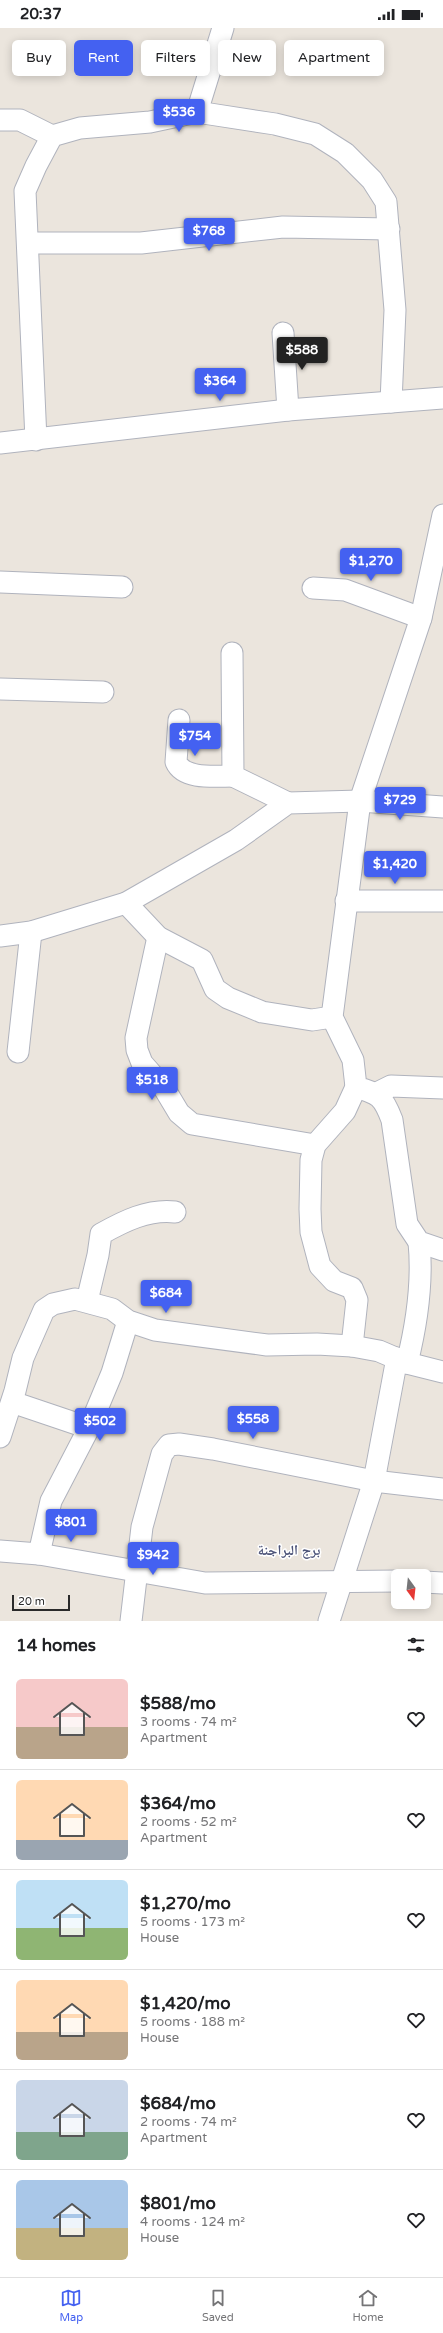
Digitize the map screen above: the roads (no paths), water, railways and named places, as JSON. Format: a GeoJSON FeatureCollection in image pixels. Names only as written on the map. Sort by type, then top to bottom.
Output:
{"type":"FeatureCollection","features":[{"type":"Feature","properties":{"kind":"street"},"geometry":{"type":"LineString","coordinates":[[197,112],[223,28]]}},
{"type":"Feature","properties":{"kind":"street"},"geometry":{"type":"LineString","coordinates":[[0,120],[20,120],[52,136],[80,128],[150,122],[197,112],[275,124],[315,134],[345,153],[372,180],[386,202],[395,310],[391,402]]}},
{"type":"Feature","properties":{"kind":"street"},"geometry":{"type":"LineString","coordinates":[[36,440],[25,191],[52,136]]}},
{"type":"Feature","properties":{"kind":"street"},"geometry":{"type":"LineString","coordinates":[[28,243],[141,243],[283,226],[389,229]]}},
{"type":"Feature","properties":{"kind":"street"},"geometry":{"type":"LineString","coordinates":[[283,334],[288,410]]}},
{"type":"Feature","properties":{"kind":"street"},"geometry":{"type":"LineString","coordinates":[[0,443],[288,410],[443,398]]}},
{"type":"Feature","properties":{"kind":"street"},"geometry":{"type":"LineString","coordinates":[[352,1346],[357,1306],[355,1295],[352,1288],[334,1281],[325,1272],[317,1259],[311,1232],[310,1160],[315,1145],[345,1111],[356,1087],[353,1060],[332,1017],[360,802],[421,618],[443,515]]}},
{"type":"Feature","properties":{"kind":"street"},"geometry":{"type":"LineString","coordinates":[[0,582],[122,587]]}},
{"type":"Feature","properties":{"kind":"street"},"geometry":{"type":"LineString","coordinates":[[313,588],[345,590],[421,618]]}},
{"type":"Feature","properties":{"kind":"street"},"geometry":{"type":"LineString","coordinates":[[232,653],[234,776]]}},
{"type":"Feature","properties":{"kind":"street"},"geometry":{"type":"LineString","coordinates":[[0,689],[103,692]]}},
{"type":"Feature","properties":{"kind":"street"},"geometry":{"type":"LineString","coordinates":[[179,720],[176,762],[178,768],[184,773],[234,776],[288,803],[360,802],[443,807]]}},
{"type":"Feature","properties":{"kind":"street"},"geometry":{"type":"LineString","coordinates":[[0,936],[31,932],[126,903],[236,840],[288,803]]}},
{"type":"Feature","properties":{"kind":"street"},"geometry":{"type":"LineString","coordinates":[[346,901],[443,902]]}},
{"type":"Feature","properties":{"kind":"street"},"geometry":{"type":"LineString","coordinates":[[126,903],[158,937],[202,960],[215,989],[228,998],[262,1012],[312,1020],[332,1017]]}},
{"type":"Feature","properties":{"kind":"street"},"geometry":{"type":"LineString","coordinates":[[18,1052],[31,932]]}},
{"type":"Feature","properties":{"kind":"street"},"geometry":{"type":"LineString","coordinates":[[158,937],[136,1038],[136,1050],[142,1063],[164,1088],[179,1113],[192,1124],[315,1145]]}},
{"type":"Feature","properties":{"kind":"street"},"geometry":{"type":"LineString","coordinates":[[356,1087],[377,1093],[391,1086],[443,1088]]}},
{"type":"Feature","properties":{"kind":"street"},"geometry":{"type":"LineString","coordinates":[[329,1621],[374,1480],[402,1360],[415,1325],[419,1291],[421,1265],[418,1242],[407,1224],[392,1120],[377,1093]]}},
{"type":"Feature","properties":{"kind":"street"},"geometry":{"type":"LineString","coordinates":[[87,1301],[98,1255],[101,1234],[126,1219],[162,1210],[175,1212]]}},
{"type":"Feature","properties":{"kind":"street"},"geometry":{"type":"LineString","coordinates":[[418,1242],[443,1250]]}},
{"type":"Feature","properties":{"kind":"street"},"geometry":{"type":"LineString","coordinates":[[1,1430],[12,1402],[23,1358],[44,1310],[53,1304],[75,1299],[87,1301],[112,1309],[128,1321],[155,1330],[267,1344],[352,1346],[379,1351],[402,1360],[443,1372]]}},
{"type":"Feature","properties":{"kind":"street"},"geometry":{"type":"LineString","coordinates":[[39,1554],[51,1500],[89,1428],[112,1373],[128,1321]]}},
{"type":"Feature","properties":{"kind":"street"},"geometry":{"type":"LineString","coordinates":[[12,1402],[89,1428]]}},
{"type":"Feature","properties":{"kind":"street"},"geometry":{"type":"LineString","coordinates":[[132,1621],[142,1528],[162,1454],[169,1445],[179,1444],[213,1449],[374,1480],[443,1489]]}},
{"type":"Feature","properties":{"kind":"street"},"geometry":{"type":"LineString","coordinates":[[0,1551],[39,1554],[205,1583],[391,1581]]}},
{"type":"Feature","properties":{"kind":"street"},"geometry":{"type":"LineString","coordinates":[[431,1582],[443,1583]]}},
{"type":"Feature","properties":{"kind":"district","name":"برج البراجنة"},"geometry":{"type":"Point","coordinates":[289,1550]}}]}
